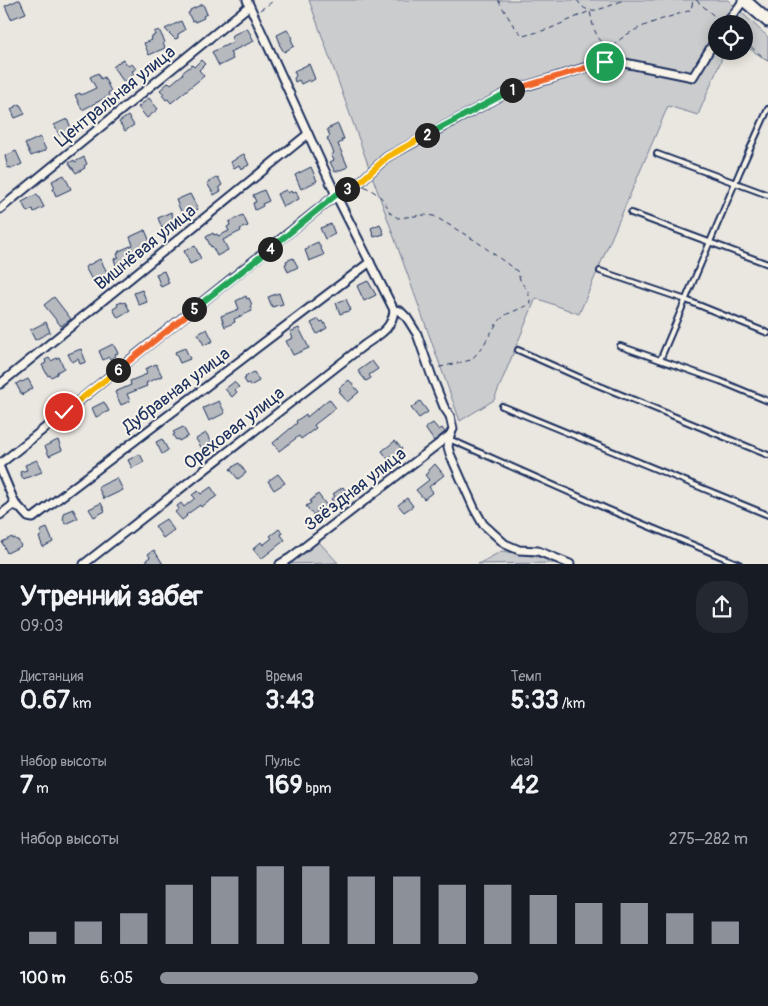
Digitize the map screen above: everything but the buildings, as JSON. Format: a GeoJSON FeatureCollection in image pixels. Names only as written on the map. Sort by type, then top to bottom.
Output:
{"type":"FeatureCollection","features":[{"type":"Feature","properties":{"kind":"main road"},"geometry":{"type":"LineString","coordinates":[[744,0],[768,21]]}},
{"type":"Feature","properties":{"kind":"street"},"geometry":{"type":"LineString","coordinates":[[732,15],[744,0]]}},
{"type":"Feature","properties":{"kind":"street"},"geometry":{"type":"LineString","coordinates":[[248,3],[336,195],[394,310],[400,311],[414,327],[429,370],[452,423],[453,429],[449,437],[448,447],[450,454],[483,524],[505,544],[519,550],[538,551],[570,564]]}},
{"type":"Feature","properties":{"kind":"street","name":"Центральная улица"},"geometry":{"type":"LineString","coordinates":[[0,209],[248,3]]}},
{"type":"Feature","properties":{"kind":"street"},"geometry":{"type":"LineString","coordinates":[[0,464],[336,195],[361,181],[387,157],[510,91],[610,60],[693,77],[708,52]]}},
{"type":"Feature","properties":{"kind":"street","name":"Вишнёвая улица"},"geometry":{"type":"LineString","coordinates":[[0,384],[308,134]]}},
{"type":"Feature","properties":{"kind":"street","name":"Дубравная улица"},"geometry":{"type":"LineString","coordinates":[[16,506],[28,518],[33,518],[370,262]]}},
{"type":"Feature","properties":{"kind":"street","name":"Ореховая улица"},"geometry":{"type":"LineString","coordinates":[[84,564],[383,332],[393,319],[394,310]]}},
{"type":"Feature","properties":{"kind":"street","name":"Звёздная улица"},"geometry":{"type":"LineString","coordinates":[[280,564],[449,437]]}},
{"type":"Feature","properties":{"kind":"street"},"geometry":{"type":"LineString","coordinates":[[0,468],[16,506],[14,505],[0,515]]}},
{"type":"Feature","properties":{"kind":"lane"},"geometry":{"type":"LineString","coordinates":[[660,360],[768,109]]}},
{"type":"Feature","properties":{"kind":"lane"},"geometry":{"type":"LineString","coordinates":[[762,123],[768,126]]}},
{"type":"Feature","properties":{"kind":"lane"},"geometry":{"type":"LineString","coordinates":[[657,154],[768,195]]}},
{"type":"Feature","properties":{"kind":"lane"},"geometry":{"type":"LineString","coordinates":[[631,213],[768,264]]}},
{"type":"Feature","properties":{"kind":"lane"},"geometry":{"type":"LineString","coordinates":[[600,271],[686,300],[768,333]]}},
{"type":"Feature","properties":{"kind":"lane"},"geometry":{"type":"LineString","coordinates":[[620,346],[720,381],[768,401]]}},
{"type":"Feature","properties":{"kind":"lane"},"geometry":{"type":"LineString","coordinates":[[518,350],[583,379],[768,455]]}},
{"type":"Feature","properties":{"kind":"lane"},"geometry":{"type":"LineString","coordinates":[[502,406],[768,515]]}},
{"type":"Feature","properties":{"kind":"lane"},"geometry":{"type":"LineString","coordinates":[[449,437],[607,509],[738,564]]}},
{"type":"Feature","properties":{"kind":"path"},"geometry":{"type":"LineString","coordinates":[[253,14],[275,0]]}},
{"type":"Feature","properties":{"kind":"path"},"geometry":{"type":"LineString","coordinates":[[498,0],[513,25],[523,36],[549,29],[590,11],[623,0]]}},
{"type":"Feature","properties":{"kind":"path"},"geometry":{"type":"LineString","coordinates":[[577,0],[583,8],[590,11]]}},
{"type":"Feature","properties":{"kind":"path"},"geometry":{"type":"LineString","coordinates":[[605,62],[618,40],[646,24],[691,10],[694,0],[713,15]]}},
{"type":"Feature","properties":{"kind":"path"},"geometry":{"type":"LineString","coordinates":[[590,11],[592,24],[598,38],[604,45],[612,48]]}},
{"type":"Feature","properties":{"kind":"path"},"geometry":{"type":"LineString","coordinates":[[753,48],[768,61]]}},
{"type":"Feature","properties":{"kind":"path"},"geometry":{"type":"LineString","coordinates":[[361,181],[364,186],[378,193],[386,202],[390,213],[398,218],[423,215],[434,216],[476,241],[517,271],[521,282],[528,291],[531,304],[505,315],[497,323],[481,349],[471,360],[429,370]]}},
{"type":"Feature","properties":{"kind":"shaded area"},"geometry":{"type":"Polygon","coordinates":[[[309,0],[728,0],[744,15],[708,15],[708,60],[721,60],[698,115],[668,106],[579,314],[536,298],[494,400],[460,421],[309,0]]]}},
{"type":"Feature","properties":{"kind":"shaded area"},"geometry":{"type":"Polygon","coordinates":[[[753,23],[768,37],[768,61],[753,51],[753,23]]]}},
{"type":"Feature","properties":{"kind":"shaded area"},"geometry":{"type":"Polygon","coordinates":[[[319,542],[338,563],[284,564],[319,542]]]}},
{"type":"Feature","properties":{"kind":"shaded area"},"geometry":{"type":"Polygon","coordinates":[[[502,551],[538,557],[556,563],[478,564],[502,551]]]}},
{"type":"Feature","properties":{"kind":"route"},"geometry":{"type":"LineString","coordinates":[[64,412],[336,195],[361,181],[387,157],[510,91],[605,62]]}}]}
